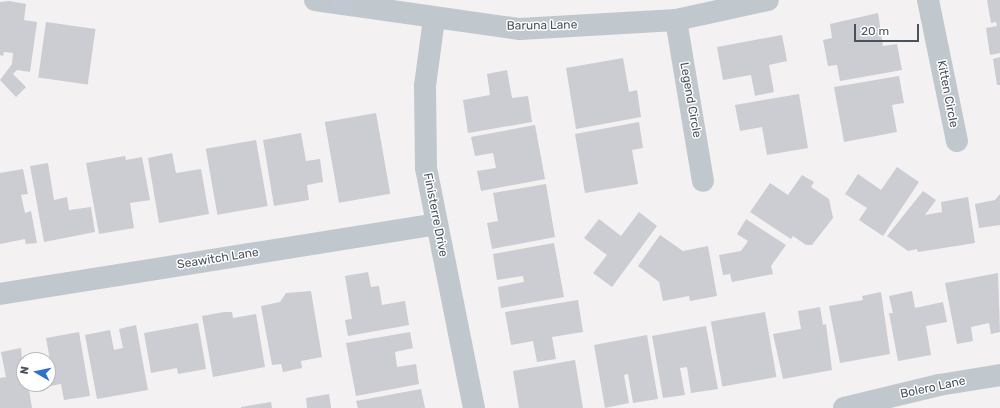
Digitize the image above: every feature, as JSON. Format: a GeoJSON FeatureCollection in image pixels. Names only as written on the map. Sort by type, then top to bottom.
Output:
{"type":"FeatureCollection","features":[{"type":"Feature","properties":{"kind":"street","name":"Baruna Lane"},"geometry":{"type":"LineString","coordinates":[[315,0],[343,2],[434,19],[520,29],[676,20],[768,0]]}},
{"type":"Feature","properties":{"kind":"street","name":"Kitten Circle"},"geometry":{"type":"LineString","coordinates":[[928,0],[957,141]]}},
{"type":"Feature","properties":{"kind":"street","name":"Finisterre Drive"},"geometry":{"type":"LineString","coordinates":[[434,19],[424,86],[426,168],[474,408]]}},
{"type":"Feature","properties":{"kind":"street","name":"Legend Circle"},"geometry":{"type":"LineString","coordinates":[[676,20],[703,181]]}},
{"type":"Feature","properties":{"kind":"street","name":"Seawitch Lane"},"geometry":{"type":"LineString","coordinates":[[0,294],[436,224]]}},
{"type":"Feature","properties":{"kind":"street","name":"Bolero Lane"},"geometry":{"type":"LineString","coordinates":[[844,408],[939,385],[1000,375]]}},
{"type":"Feature","properties":{"kind":"building"},"geometry":{"type":"Polygon","coordinates":[[[987,0],[1000,0],[1000,53],[990,55],[986,28],[997,26],[996,22],[991,23],[987,0]]]}},
{"type":"Feature","properties":{"kind":"building"},"geometry":{"type":"Polygon","coordinates":[[[9,1],[26,4],[24,20],[37,22],[30,72],[17,70],[13,74],[26,87],[16,97],[0,80],[12,64],[13,53],[4,52],[3,56],[0,55],[0,2],[9,1]]]}},
{"type":"Feature","properties":{"kind":"building"},"geometry":{"type":"Polygon","coordinates":[[[878,13],[883,46],[897,44],[902,70],[840,81],[837,65],[828,66],[823,40],[832,38],[830,24],[878,13]]]}},
{"type":"Feature","properties":{"kind":"building"},"geometry":{"type":"Polygon","coordinates":[[[46,22],[96,29],[88,84],[38,77],[46,22]]]}},
{"type":"Feature","properties":{"kind":"building"},"geometry":{"type":"Polygon","coordinates":[[[782,35],[787,61],[769,65],[774,92],[755,96],[751,75],[723,80],[717,47],[782,35]]]}},
{"type":"Feature","properties":{"kind":"building"},"geometry":{"type":"Polygon","coordinates":[[[1000,57],[1000,85],[997,85],[993,59],[1000,57]]]}},
{"type":"Feature","properties":{"kind":"building"},"geometry":{"type":"Polygon","coordinates":[[[623,58],[629,92],[637,90],[641,117],[576,129],[566,68],[623,58]]]}},
{"type":"Feature","properties":{"kind":"building"},"geometry":{"type":"Polygon","coordinates":[[[507,70],[512,98],[528,96],[532,122],[468,133],[463,100],[490,95],[487,74],[507,70]]]}},
{"type":"Feature","properties":{"kind":"building"},"geometry":{"type":"Polygon","coordinates":[[[899,76],[904,103],[892,105],[897,132],[844,142],[834,87],[899,76]]]}},
{"type":"Feature","properties":{"kind":"building"},"geometry":{"type":"Polygon","coordinates":[[[799,94],[808,148],[767,155],[762,127],[740,131],[735,105],[799,94]]]}},
{"type":"Feature","properties":{"kind":"building"},"geometry":{"type":"Polygon","coordinates":[[[376,113],[390,194],[339,203],[325,122],[376,113]]]}},
{"type":"Feature","properties":{"kind":"building"},"geometry":{"type":"Polygon","coordinates":[[[639,122],[643,148],[632,150],[638,184],[585,193],[575,134],[639,122]]]}},
{"type":"Feature","properties":{"kind":"building"},"geometry":{"type":"Polygon","coordinates":[[[535,125],[545,179],[481,191],[477,171],[496,168],[493,153],[475,156],[471,137],[535,125]]]}},
{"type":"Feature","properties":{"kind":"building"},"geometry":{"type":"Polygon","coordinates":[[[301,133],[306,161],[320,159],[323,182],[307,185],[309,200],[274,206],[263,140],[301,133]]]}},
{"type":"Feature","properties":{"kind":"building"},"geometry":{"type":"Polygon","coordinates":[[[256,140],[268,206],[217,215],[206,149],[256,140]]]}},
{"type":"Feature","properties":{"kind":"building"},"geometry":{"type":"Polygon","coordinates":[[[172,153],[176,173],[201,169],[209,214],[159,223],[148,158],[172,153]]]}},
{"type":"Feature","properties":{"kind":"building"},"geometry":{"type":"Polygon","coordinates":[[[125,156],[126,160],[142,157],[150,200],[130,203],[134,228],[99,234],[86,163],[125,156]]]}},
{"type":"Feature","properties":{"kind":"building"},"geometry":{"type":"Polygon","coordinates":[[[48,163],[54,200],[67,197],[69,210],[91,207],[95,232],[44,242],[30,166],[48,163]]]}},
{"type":"Feature","properties":{"kind":"building"},"geometry":{"type":"Polygon","coordinates":[[[897,167],[919,182],[883,236],[859,220],[867,208],[845,194],[858,174],[881,190],[897,167]]]}},
{"type":"Feature","properties":{"kind":"building"},"geometry":{"type":"Polygon","coordinates":[[[23,169],[28,194],[21,195],[25,213],[31,211],[37,243],[26,244],[25,239],[0,244],[0,173],[23,169]]]}},
{"type":"Feature","properties":{"kind":"building"},"geometry":{"type":"Polygon","coordinates":[[[802,175],[814,182],[811,187],[829,199],[833,218],[812,245],[806,245],[793,236],[791,239],[750,212],[770,183],[788,195],[802,175]]]}},
{"type":"Feature","properties":{"kind":"building"},"geometry":{"type":"Polygon","coordinates":[[[546,184],[555,237],[492,249],[487,223],[498,221],[493,193],[546,184]]]}},
{"type":"Feature","properties":{"kind":"building"},"geometry":{"type":"Polygon","coordinates":[[[923,191],[936,200],[925,215],[942,212],[941,202],[968,197],[975,243],[918,252],[917,249],[908,251],[887,236],[923,191]]]}},
{"type":"Feature","properties":{"kind":"building"},"geometry":{"type":"Polygon","coordinates":[[[1000,194],[1000,225],[979,228],[975,204],[995,200],[1000,194]]]}},
{"type":"Feature","properties":{"kind":"building"},"geometry":{"type":"Polygon","coordinates":[[[639,212],[657,226],[612,287],[593,273],[607,255],[584,238],[599,219],[621,236],[639,212]]]}},
{"type":"Feature","properties":{"kind":"building"},"geometry":{"type":"Polygon","coordinates":[[[746,219],[786,245],[771,266],[773,274],[732,282],[730,274],[723,275],[719,255],[741,251],[748,241],[737,234],[746,219]]]}},
{"type":"Feature","properties":{"kind":"building"},"geometry":{"type":"Polygon","coordinates":[[[660,235],[683,251],[708,246],[717,296],[690,301],[689,296],[663,301],[659,282],[638,266],[660,235]]]}},
{"type":"Feature","properties":{"kind":"building"},"geometry":{"type":"Polygon","coordinates":[[[554,243],[564,297],[501,308],[498,287],[524,282],[523,276],[497,280],[493,254],[554,243]]]}},
{"type":"Feature","properties":{"kind":"building"},"geometry":{"type":"Polygon","coordinates":[[[368,272],[371,287],[379,286],[382,305],[405,301],[409,325],[348,336],[345,320],[352,319],[345,276],[368,272]]]}},
{"type":"Feature","properties":{"kind":"building"},"geometry":{"type":"Polygon","coordinates":[[[998,273],[1000,332],[991,334],[989,323],[971,327],[973,341],[957,344],[945,283],[998,273]]]}},
{"type":"Feature","properties":{"kind":"building"},"geometry":{"type":"Polygon","coordinates":[[[311,291],[322,357],[301,361],[302,368],[283,372],[281,364],[272,365],[261,306],[280,302],[286,293],[311,291]]]}},
{"type":"Feature","properties":{"kind":"building"},"geometry":{"type":"Polygon","coordinates":[[[912,291],[915,308],[943,302],[947,322],[926,326],[931,355],[898,361],[889,313],[893,313],[889,296],[912,291]]]}},
{"type":"Feature","properties":{"kind":"building"},"geometry":{"type":"Polygon","coordinates":[[[881,292],[890,354],[840,363],[829,306],[863,300],[862,296],[881,292]]]}},
{"type":"Feature","properties":{"kind":"building"},"geometry":{"type":"Polygon","coordinates":[[[578,300],[583,332],[552,337],[556,359],[537,362],[533,341],[511,345],[505,312],[578,300]]]}},
{"type":"Feature","properties":{"kind":"building"},"geometry":{"type":"Polygon","coordinates":[[[820,307],[823,325],[826,324],[832,370],[783,379],[773,334],[801,329],[798,311],[820,307]]]}},
{"type":"Feature","properties":{"kind":"building"},"geometry":{"type":"Polygon","coordinates":[[[232,312],[233,318],[256,314],[265,367],[213,377],[202,316],[232,312]]]}},
{"type":"Feature","properties":{"kind":"building"},"geometry":{"type":"Polygon","coordinates":[[[765,312],[776,377],[722,387],[711,322],[765,312]]]}},
{"type":"Feature","properties":{"kind":"building"},"geometry":{"type":"Polygon","coordinates":[[[198,323],[206,369],[178,374],[177,368],[151,373],[144,333],[198,323]]]}},
{"type":"Feature","properties":{"kind":"building"},"geometry":{"type":"Polygon","coordinates":[[[136,325],[148,390],[97,399],[85,335],[110,330],[114,350],[123,348],[119,329],[136,325]]]}},
{"type":"Feature","properties":{"kind":"building"},"geometry":{"type":"Polygon","coordinates":[[[706,326],[718,389],[691,393],[687,367],[680,368],[685,395],[663,398],[652,336],[706,326]]]}},
{"type":"Feature","properties":{"kind":"building"},"geometry":{"type":"Polygon","coordinates":[[[79,332],[90,396],[64,400],[61,384],[56,385],[56,352],[48,352],[46,338],[79,332]]]}},
{"type":"Feature","properties":{"kind":"building"},"geometry":{"type":"Polygon","coordinates":[[[410,332],[413,348],[395,352],[397,367],[416,364],[419,384],[356,396],[346,343],[410,332]]]}},
{"type":"Feature","properties":{"kind":"building"},"geometry":{"type":"Polygon","coordinates":[[[647,335],[658,399],[633,403],[628,374],[624,375],[629,403],[605,408],[594,345],[647,335]]]}},
{"type":"Feature","properties":{"kind":"building"},"geometry":{"type":"Polygon","coordinates":[[[21,348],[21,352],[16,352],[16,392],[29,392],[32,408],[0,408],[0,378],[6,377],[1,352],[21,348]]]}},
{"type":"Feature","properties":{"kind":"building"},"geometry":{"type":"Polygon","coordinates":[[[575,360],[583,408],[519,408],[513,371],[575,360]]]}},
{"type":"Feature","properties":{"kind":"building"},"geometry":{"type":"Polygon","coordinates":[[[421,389],[425,408],[358,408],[356,401],[421,389]]]}},
{"type":"Feature","properties":{"kind":"building"},"geometry":{"type":"Polygon","coordinates":[[[329,394],[331,408],[307,408],[306,398],[329,394]]]}},
{"type":"Feature","properties":{"kind":"building"},"geometry":{"type":"Polygon","coordinates":[[[271,402],[272,408],[241,408],[241,407],[271,402]]]}}]}
